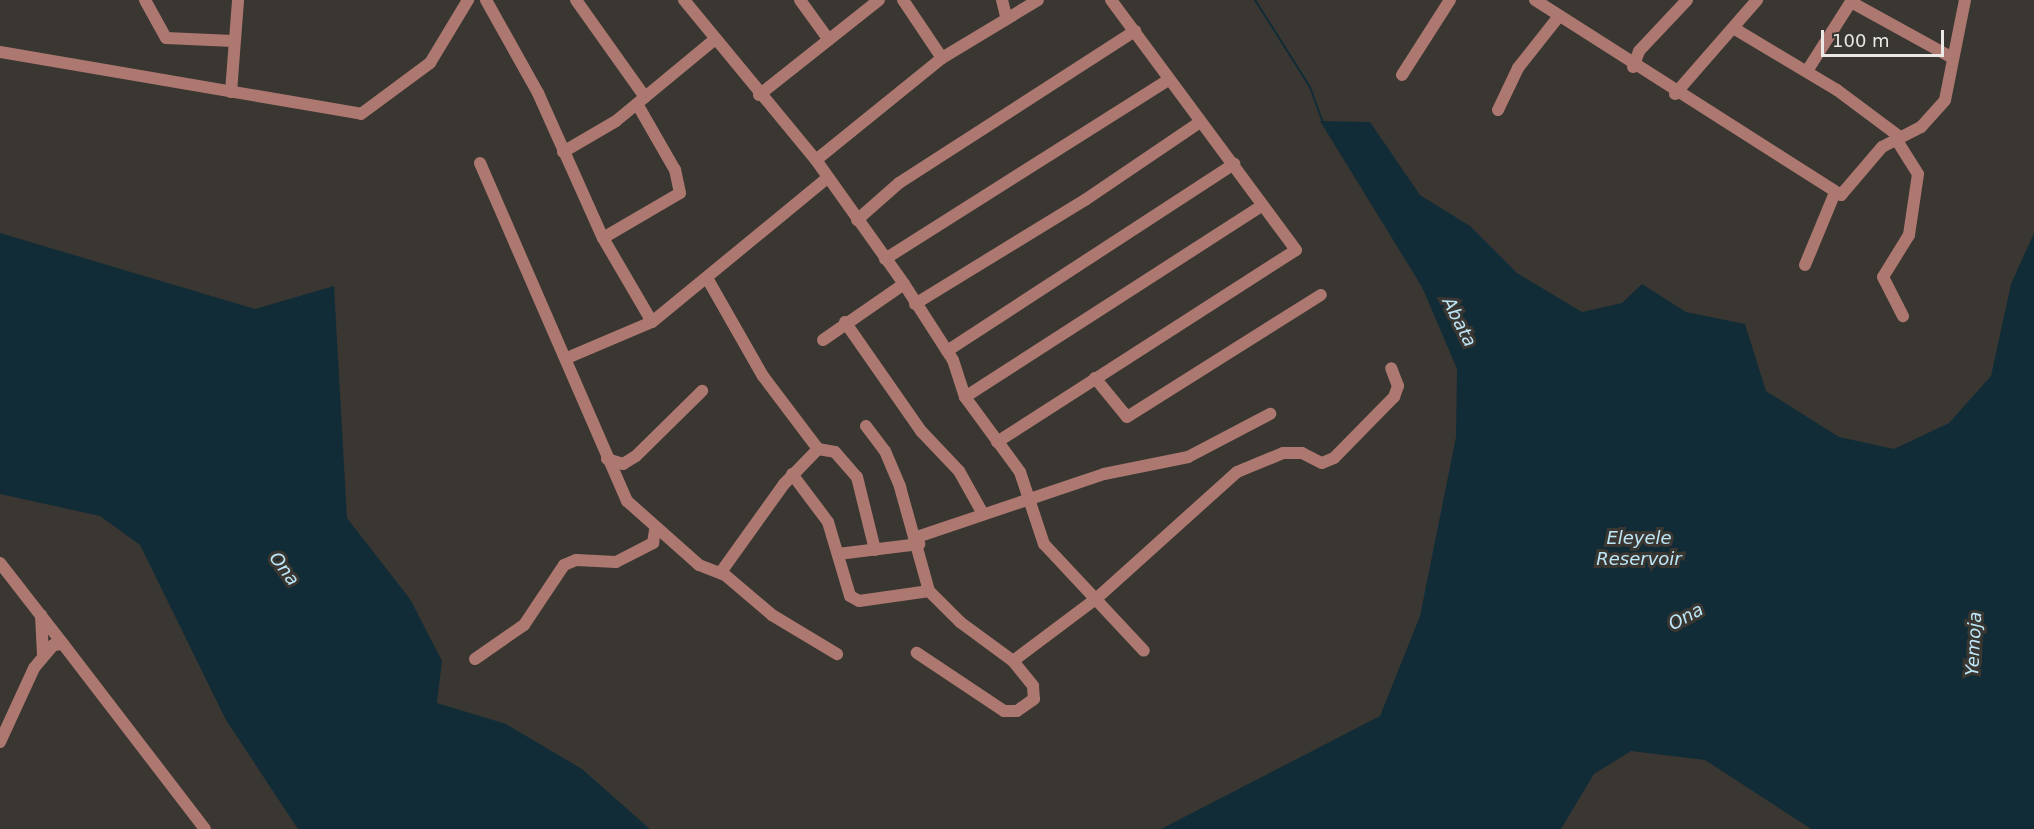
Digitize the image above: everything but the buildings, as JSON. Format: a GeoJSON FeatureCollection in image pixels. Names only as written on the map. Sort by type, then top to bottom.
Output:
{"type":"FeatureCollection","features":[{"type":"Feature","properties":{"kind":"street"},"geometry":{"type":"LineString","coordinates":[[145,0],[166,38],[233,41]]}},
{"type":"Feature","properties":{"kind":"street"},"geometry":{"type":"LineString","coordinates":[[231,92],[233,41],[238,0]]}},
{"type":"Feature","properties":{"kind":"street"},"geometry":{"type":"LineString","coordinates":[[0,52],[361,114],[430,63],[468,0]]}},
{"type":"Feature","properties":{"kind":"street"},"geometry":{"type":"LineString","coordinates":[[486,0],[563,152],[603,238],[652,322]]}},
{"type":"Feature","properties":{"kind":"street"},"geometry":{"type":"LineString","coordinates":[[576,0],[641,100],[675,170],[680,193],[603,238]]}},
{"type":"Feature","properties":{"kind":"street"},"geometry":{"type":"LineString","coordinates":[[684,0],[759,95],[816,160],[826,179],[904,284],[947,351],[965,397],[1020,472],[1029,499],[1036,533],[1144,651]]}},
{"type":"Feature","properties":{"kind":"street"},"geometry":{"type":"LineString","coordinates":[[800,0],[829,40]]}},
{"type":"Feature","properties":{"kind":"street"},"geometry":{"type":"LineString","coordinates":[[759,95],[879,0]]}},
{"type":"Feature","properties":{"kind":"street"},"geometry":{"type":"LineString","coordinates":[[903,0],[942,58]]}},
{"type":"Feature","properties":{"kind":"street"},"geometry":{"type":"LineString","coordinates":[[1002,0],[1006,16]]}},
{"type":"Feature","properties":{"kind":"street"},"geometry":{"type":"LineString","coordinates":[[816,160],[942,58],[1006,16],[1038,0]]}},
{"type":"Feature","properties":{"kind":"street"},"geometry":{"type":"LineString","coordinates":[[997,442],[1296,250],[1234,164],[1167,81],[1135,31],[1111,0]]}},
{"type":"Feature","properties":{"kind":"street"},"geometry":{"type":"LineString","coordinates":[[1402,75],[1450,0]]}},
{"type":"Feature","properties":{"kind":"street"},"geometry":{"type":"LineString","coordinates":[[1534,0],[1633,67],[1834,195],[1847,194],[1878,151],[1898,138],[1922,128],[1939,110],[1965,0]]}},
{"type":"Feature","properties":{"kind":"street"},"geometry":{"type":"LineString","coordinates":[[1633,67],[1639,51],[1687,0]]}},
{"type":"Feature","properties":{"kind":"street"},"geometry":{"type":"LineString","coordinates":[[1675,94],[1735,29],[1757,0]]}},
{"type":"Feature","properties":{"kind":"street"},"geometry":{"type":"LineString","coordinates":[[1807,71],[1852,1],[1953,58]]}},
{"type":"Feature","properties":{"kind":"street"},"geometry":{"type":"LineString","coordinates":[[1498,110],[1518,68],[1559,16]]}},
{"type":"Feature","properties":{"kind":"street"},"geometry":{"type":"LineString","coordinates":[[1735,29],[1807,71],[1898,138],[1918,181],[1910,235],[1883,277],[1903,316]]}},
{"type":"Feature","properties":{"kind":"street"},"geometry":{"type":"LineString","coordinates":[[857,220],[899,183],[1135,31]]}},
{"type":"Feature","properties":{"kind":"street"},"geometry":{"type":"LineString","coordinates":[[563,152],[641,100],[715,39]]}},
{"type":"Feature","properties":{"kind":"street"},"geometry":{"type":"LineString","coordinates":[[885,259],[1167,81]]}},
{"type":"Feature","properties":{"kind":"street"},"geometry":{"type":"LineString","coordinates":[[915,304],[1066,213],[1200,122]]}},
{"type":"Feature","properties":{"kind":"street"},"geometry":{"type":"LineString","coordinates":[[480,163],[551,335],[567,358],[607,459],[627,501],[655,530],[699,565],[721,572],[772,615],[837,654]]}},
{"type":"Feature","properties":{"kind":"street"},"geometry":{"type":"LineString","coordinates":[[947,351],[1234,164]]}},
{"type":"Feature","properties":{"kind":"street"},"geometry":{"type":"LineString","coordinates":[[567,358],[652,322],[826,179]]}},
{"type":"Feature","properties":{"kind":"street"},"geometry":{"type":"LineString","coordinates":[[1805,265],[1834,195]]}},
{"type":"Feature","properties":{"kind":"street"},"geometry":{"type":"LineString","coordinates":[[965,397],[1263,205]]}},
{"type":"Feature","properties":{"kind":"street"},"geometry":{"type":"LineString","coordinates":[[707,278],[763,376],[818,449],[836,452],[857,477],[875,550]]}},
{"type":"Feature","properties":{"kind":"street"},"geometry":{"type":"LineString","coordinates":[[824,340],[845,322],[904,284]]}},
{"type":"Feature","properties":{"kind":"street"},"geometry":{"type":"LineString","coordinates":[[1095,378],[1127,417],[1321,295]]}},
{"type":"Feature","properties":{"kind":"street"},"geometry":{"type":"LineString","coordinates":[[845,322],[921,431],[958,471],[984,514]]}},
{"type":"Feature","properties":{"kind":"street"},"geometry":{"type":"LineString","coordinates":[[1013,661],[1097,598],[1237,472],[1284,453],[1302,453],[1322,463],[1334,459],[1394,397],[1398,386],[1391,368]]}},
{"type":"Feature","properties":{"kind":"street"},"geometry":{"type":"LineString","coordinates":[[607,459],[623,464],[636,456],[702,391]]}},
{"type":"Feature","properties":{"kind":"street"},"geometry":{"type":"LineString","coordinates":[[838,554],[875,550],[918,540],[984,514],[1127,468],[1188,457],[1270,414]]}},
{"type":"Feature","properties":{"kind":"street"},"geometry":{"type":"LineString","coordinates":[[866,426],[885,451],[918,540],[929,591],[960,622],[1013,661],[1035,695],[1011,713],[917,653]]}},
{"type":"Feature","properties":{"kind":"street"},"geometry":{"type":"LineString","coordinates":[[721,572],[792,474],[818,449]]}},
{"type":"Feature","properties":{"kind":"street"},"geometry":{"type":"LineString","coordinates":[[792,474],[828,522],[850,596],[859,601],[929,591]]}},
{"type":"Feature","properties":{"kind":"street"},"geometry":{"type":"LineString","coordinates":[[475,659],[511,639],[564,565],[576,560],[616,562],[653,543],[655,530]]}},
{"type":"Feature","properties":{"kind":"street"},"geometry":{"type":"LineString","coordinates":[[0,563],[205,829]]}},
{"type":"Feature","properties":{"kind":"street"},"geometry":{"type":"LineString","coordinates":[[0,742],[43,655],[41,615]]}},
{"type":"Feature","properties":{"kind":"street"},"geometry":{"type":"LineString","coordinates":[[43,655],[63,644]]}},
{"type":"Feature","properties":{"kind":"water","name":"Eleyele Reservoir"},"geometry":{"type":"Polygon","coordinates":[[[1320,121],[1370,122],[1420,195],[1470,226],[1517,273],[1582,312],[1622,303],[1642,284],[1686,312],[1745,324],[1766,391],[1839,437],[1894,449],[1949,423],[1991,376],[2011,284],[2034,233],[2034,829],[1811,829],[1705,760],[1631,751],[1594,774],[1561,829],[1161,829],[1380,716],[1420,616],[1456,437],[1457,369],[1422,287],[1320,121]]]}},
{"type":"Feature","properties":{"kind":"water","name":"Ona"},"geometry":{"type":"Polygon","coordinates":[[[0,233],[255,309],[334,286],[347,518],[410,599],[442,661],[437,703],[506,724],[582,769],[650,829],[298,829],[226,720],[140,545],[100,516],[0,494],[0,233]]]}},
{"type":"Feature","properties":{"kind":"waterway","name":"Abata"},"geometry":{"type":"LineString","coordinates":[[1255,0],[1310,87],[1323,122]]}},
{"type":"Feature","properties":{"kind":"water label","name":"Yemoja"},"geometry":{"type":"Point","coordinates":[1974,644]}}]}
